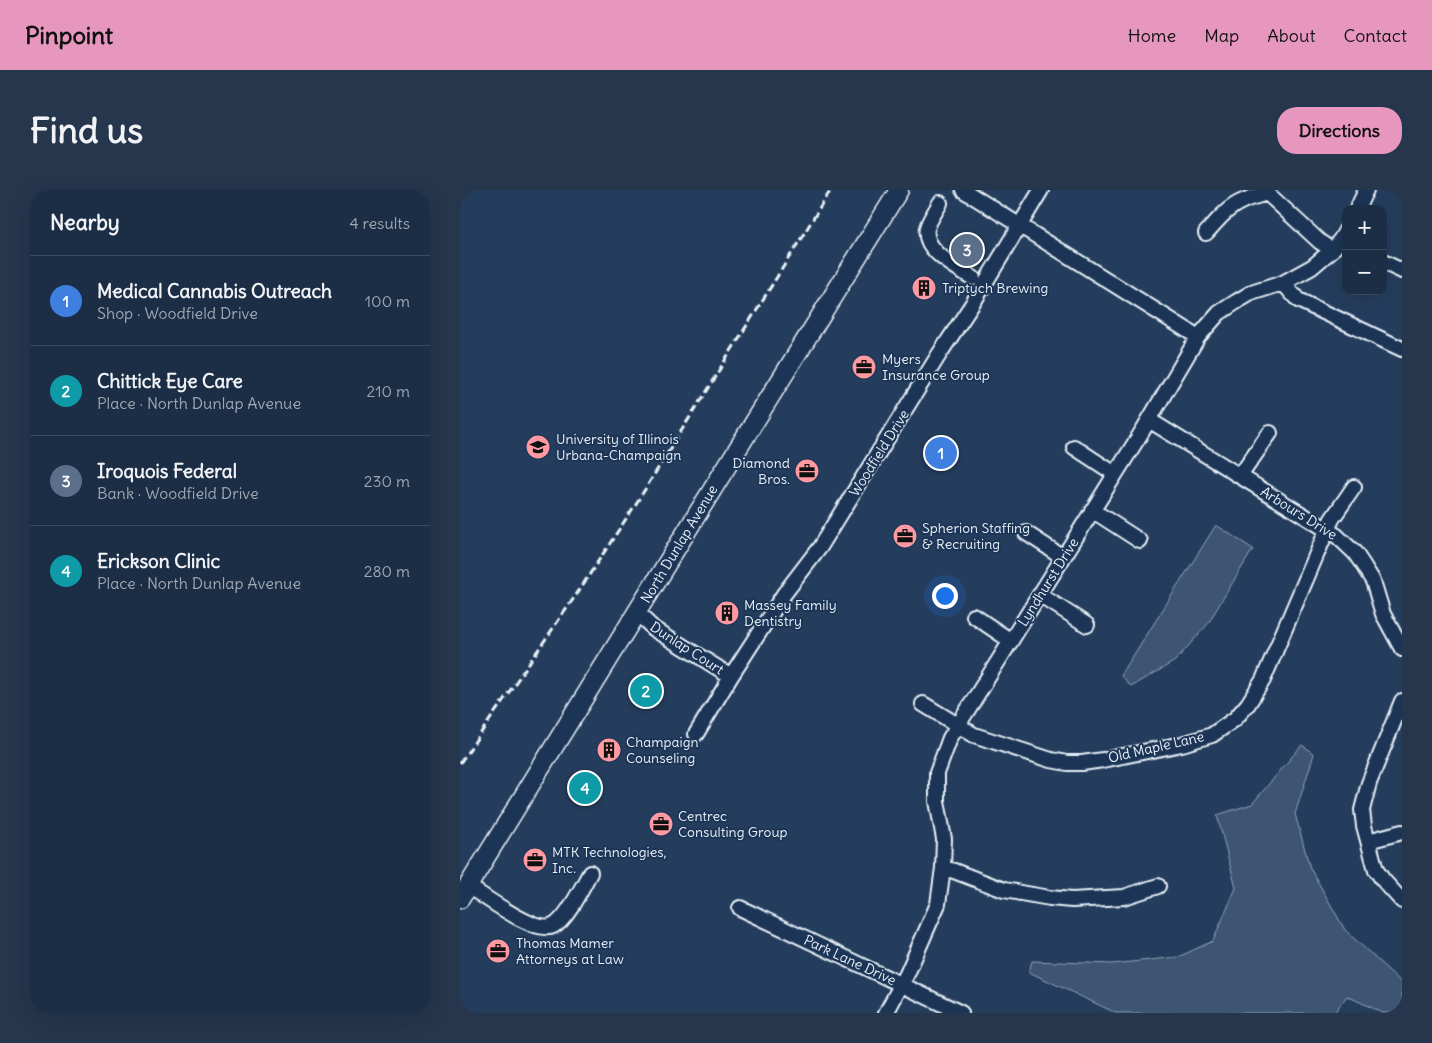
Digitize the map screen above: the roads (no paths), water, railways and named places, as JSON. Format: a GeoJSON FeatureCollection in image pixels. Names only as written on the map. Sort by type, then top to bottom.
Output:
{"type":"FeatureCollection","features":[{"type":"Feature","properties":{"kind":"main road","name":"North Dunlap Avenue"},"geometry":{"type":"LineString","coordinates":[[464,893],[716,482],[899,190]]}},
{"type":"Feature","properties":{"kind":"street"},"geometry":{"type":"LineString","coordinates":[[963,190],[1198,337]]}},
{"type":"Feature","properties":{"kind":"street","name":"Woodfield Drive"},"geometry":{"type":"LineString","coordinates":[[732,676],[784,594],[820,547],[1041,190]]}},
{"type":"Feature","properties":{"kind":"street"},"geometry":{"type":"LineString","coordinates":[[1359,205],[1366,190]]}},
{"type":"Feature","properties":{"kind":"street"},"geometry":{"type":"LineString","coordinates":[[1206,233],[1222,215],[1235,205],[1243,200],[1267,193],[1320,242],[1332,250]]}},
{"type":"Feature","properties":{"kind":"street"},"geometry":{"type":"LineString","coordinates":[[940,203],[927,228],[927,237],[936,254],[973,278]]}},
{"type":"Feature","properties":{"kind":"street","name":"Lyndhurst Drive"},"geometry":{"type":"LineString","coordinates":[[886,1013],[938,904],[944,868],[944,839],[937,801],[937,773],[950,738],[1149,420],[1198,337],[1219,313],[1251,293],[1283,283],[1312,267],[1342,239]]}},
{"type":"Feature","properties":{"kind":"street"},"geometry":{"type":"LineString","coordinates":[[1387,264],[1402,271]]}},
{"type":"Feature","properties":{"kind":"street"},"geometry":{"type":"LineString","coordinates":[[1283,283],[1298,300],[1402,349]]}},
{"type":"Feature","properties":{"kind":"street","name":"Arbours Drive"},"geometry":{"type":"LineString","coordinates":[[1149,420],[1345,543],[1364,564],[1373,581],[1383,614],[1402,649]]}},
{"type":"Feature","properties":{"kind":"street"},"geometry":{"type":"LineString","coordinates":[[1240,476],[1270,433]]}},
{"type":"Feature","properties":{"kind":"street"},"geometry":{"type":"LineString","coordinates":[[1074,447],[1115,474]]}},
{"type":"Feature","properties":{"kind":"street","name":"Old Maple Lane"},"geometry":{"type":"LineString","coordinates":[[923,704],[974,735],[1043,758],[1066,763],[1103,760],[1182,744],[1212,734],[1235,719],[1248,704],[1263,680],[1332,519],[1354,487]]}},
{"type":"Feature","properties":{"kind":"street"},"geometry":{"type":"LineString","coordinates":[[1092,510],[1140,541]]}},
{"type":"Feature","properties":{"kind":"street"},"geometry":{"type":"LineString","coordinates":[[1026,533],[1063,557]]}},
{"type":"Feature","properties":{"kind":"street"},"geometry":{"type":"LineString","coordinates":[[1040,595],[1088,625]]}},
{"type":"Feature","properties":{"kind":"street","name":"Dunlap Court"},"geometry":{"type":"LineString","coordinates":[[637,613],[653,628],[732,676],[696,734]]}},
{"type":"Feature","properties":{"kind":"street"},"geometry":{"type":"LineString","coordinates":[[974,616],[1011,641]]}},
{"type":"Feature","properties":{"kind":"street"},"geometry":{"type":"LineString","coordinates":[[1402,701],[1364,798],[1362,810],[1364,826],[1376,870],[1382,880],[1402,901]]}},
{"type":"Feature","properties":{"kind":"street"},"geometry":{"type":"LineString","coordinates":[[1368,841],[1402,832]]}},
{"type":"Feature","properties":{"kind":"street"},"geometry":{"type":"LineString","coordinates":[[944,868],[954,870],[1004,890],[1072,900],[1124,897],[1158,886]]}},
{"type":"Feature","properties":{"kind":"street"},"geometry":{"type":"LineString","coordinates":[[464,893],[529,924],[543,928],[552,927],[562,919],[590,873]]}},
{"type":"Feature","properties":{"kind":"street","name":"Park Lane Drive"},"geometry":{"type":"LineString","coordinates":[[740,908],[960,1013]]}},
{"type":"Feature","properties":{"kind":"railway"},"geometry":{"type":"LineString","coordinates":[[460,763],[576,595],[639,499],[831,190]]}},
{"type":"Feature","properties":{"kind":"place","name":"Iroquois Federal"},"geometry":{"type":"Point","coordinates":[967,250]}},
{"type":"Feature","properties":{"kind":"place","name":"Triptych Brewing"},"geometry":{"type":"Point","coordinates":[924,288]}},
{"type":"Feature","properties":{"kind":"place","name":"Myers Insurance Group"},"geometry":{"type":"Point","coordinates":[864,367]}},
{"type":"Feature","properties":{"kind":"place","name":"University of Illinois Urbana-Champaign"},"geometry":{"type":"Point","coordinates":[538,447]}},
{"type":"Feature","properties":{"kind":"place","name":"Medical Cannabis Outreach"},"geometry":{"type":"Point","coordinates":[941,453]}},
{"type":"Feature","properties":{"kind":"place","name":"Diamond Bros."},"geometry":{"type":"Point","coordinates":[807,471]}},
{"type":"Feature","properties":{"kind":"place","name":"Spherion Staffing & Recruiting"},"geometry":{"type":"Point","coordinates":[905,536]}},
{"type":"Feature","properties":{"kind":"place","name":"Massey Family Dentistry"},"geometry":{"type":"Point","coordinates":[727,613]}},
{"type":"Feature","properties":{"kind":"place","name":"Chittick Eye Care"},"geometry":{"type":"Point","coordinates":[646,691]}},
{"type":"Feature","properties":{"kind":"place","name":"Champaign Counseling"},"geometry":{"type":"Point","coordinates":[609,750]}},
{"type":"Feature","properties":{"kind":"place","name":"Erickson Clinic"},"geometry":{"type":"Point","coordinates":[585,788]}},
{"type":"Feature","properties":{"kind":"place","name":"Centrec Consulting Group"},"geometry":{"type":"Point","coordinates":[661,824]}},
{"type":"Feature","properties":{"kind":"place","name":"MTK Technologies, Inc."},"geometry":{"type":"Point","coordinates":[535,860]}},
{"type":"Feature","properties":{"kind":"place","name":"Thomas Mamer Attorneys at Law"},"geometry":{"type":"Point","coordinates":[498,951]}}]}
